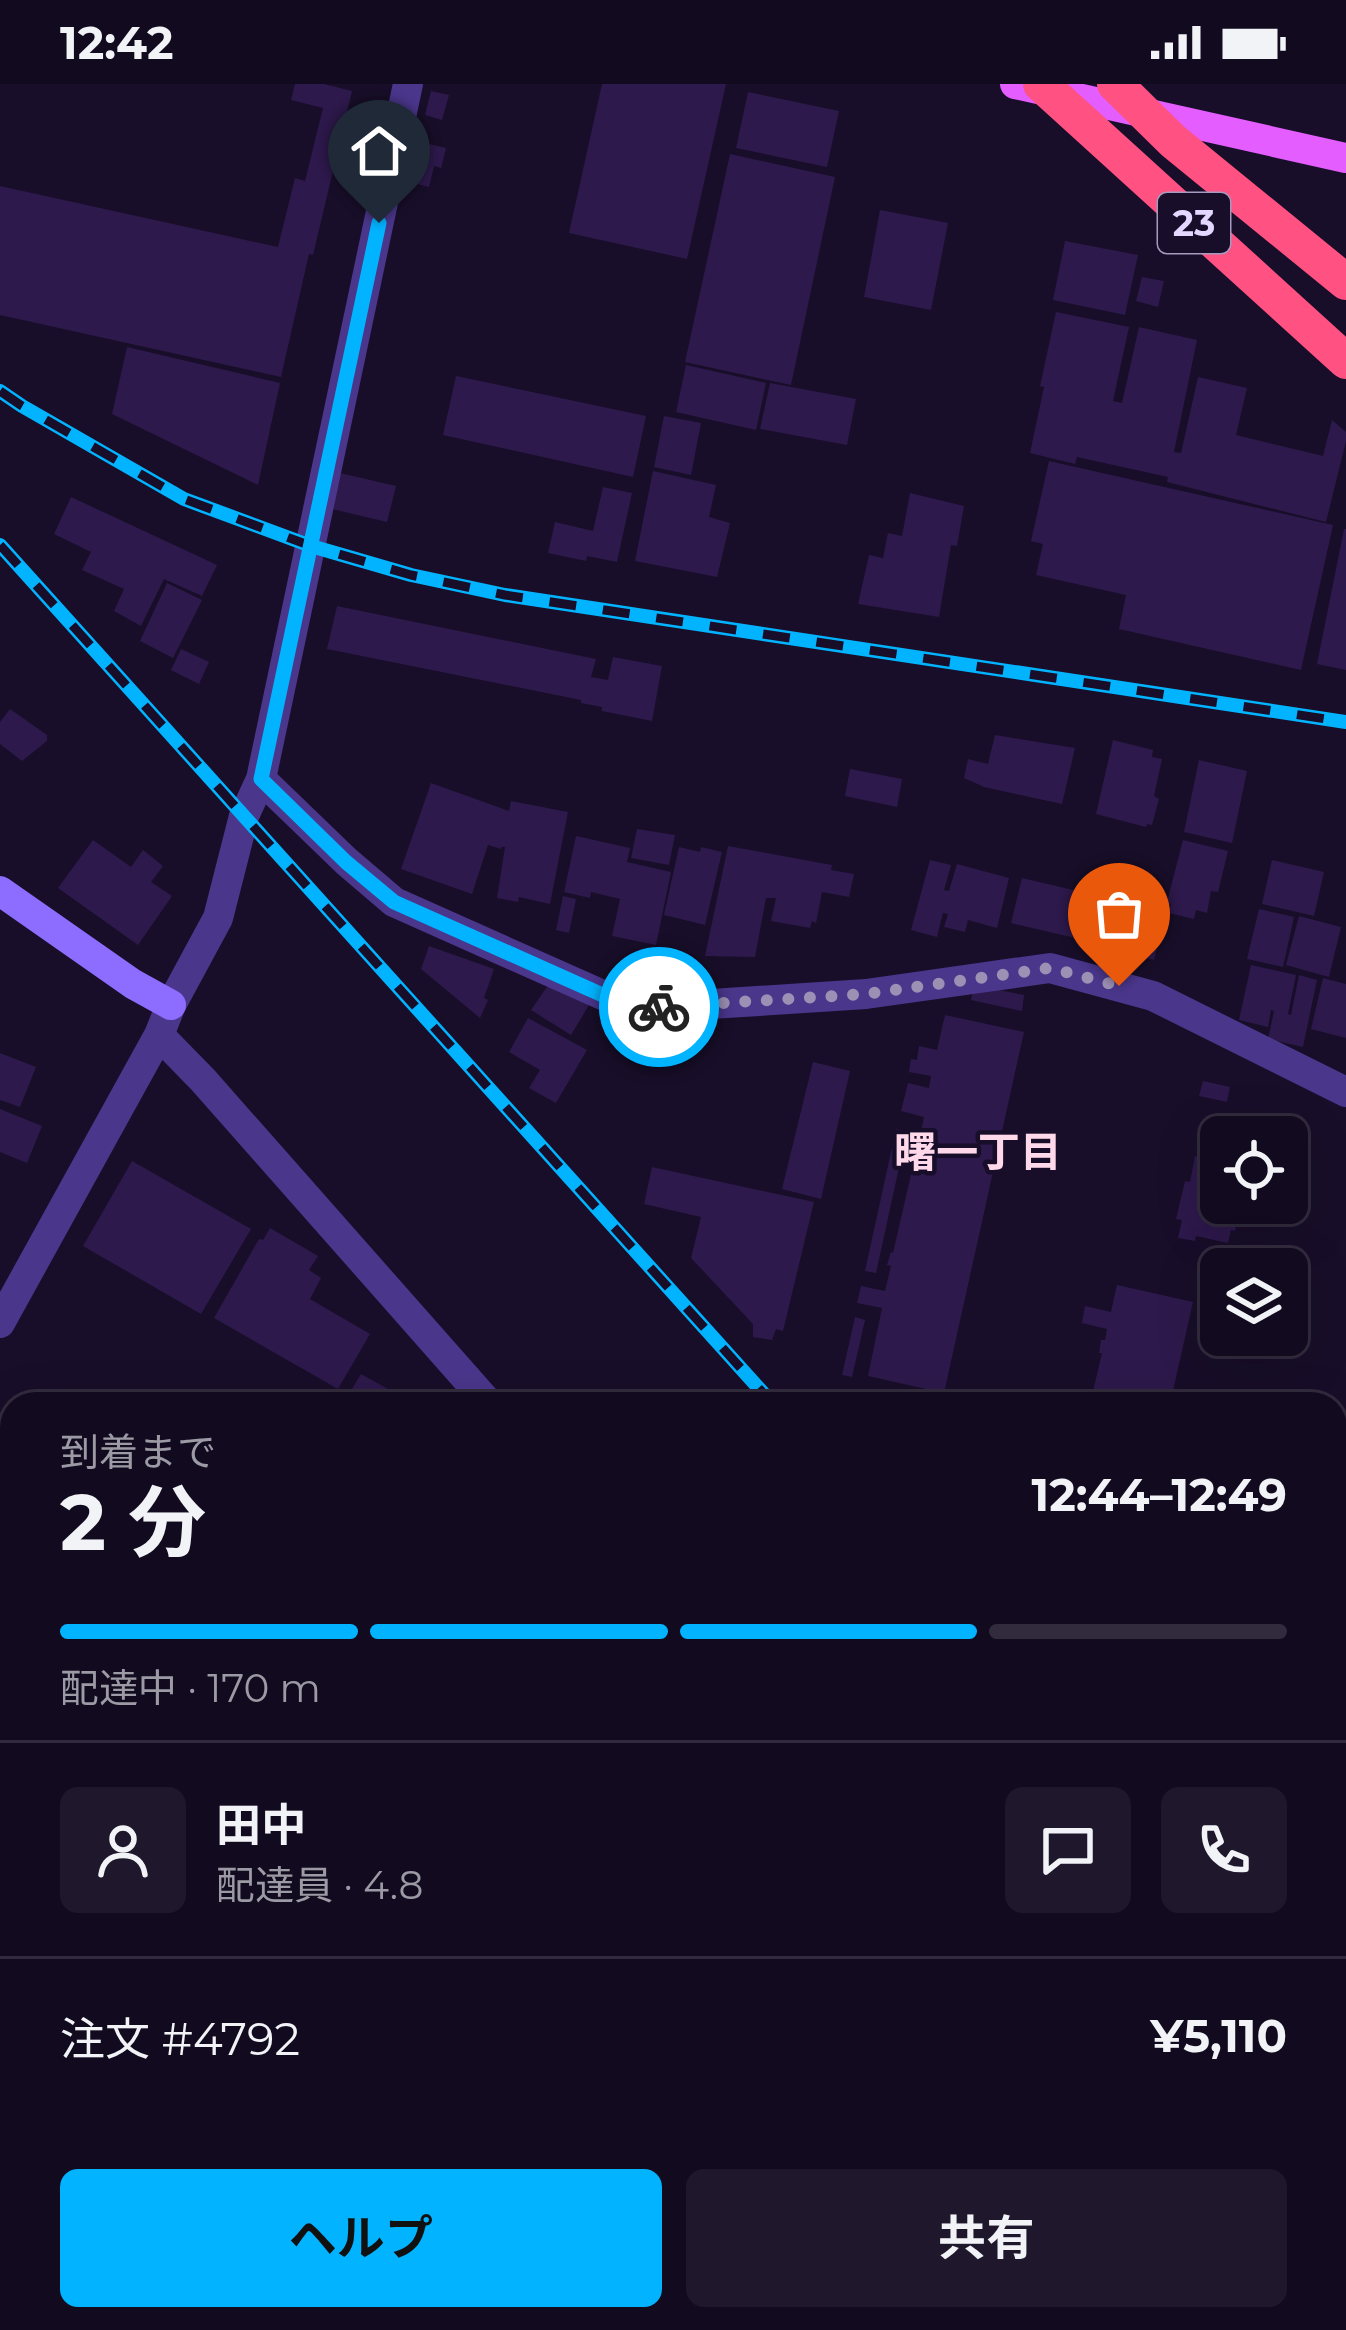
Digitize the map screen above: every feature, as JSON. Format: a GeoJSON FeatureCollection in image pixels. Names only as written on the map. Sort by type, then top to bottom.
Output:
{"type":"FeatureCollection","features":[{"type":"Feature","properties":{"kind":"highway","name":"23"},"geometry":{"type":"LineString","coordinates":[[1041,84],[1346,361]]}},
{"type":"Feature","properties":{"kind":"highway","name":"23"},"geometry":{"type":"LineString","coordinates":[[1115,84],[1173,141],[1346,282]]}},
{"type":"Feature","properties":{"kind":"main road"},"geometry":{"type":"LineString","coordinates":[[1015,84],[1346,158]]}},
{"type":"Feature","properties":{"kind":"street"},"geometry":{"type":"LineString","coordinates":[[0,1323],[160,1035],[218,918],[244,816],[261,779],[408,84]]}},
{"type":"Feature","properties":{"kind":"street"},"geometry":{"type":"LineString","coordinates":[[261,779],[394,902],[634,1009],[866,994],[1050,968],[1153,996],[1346,1092]]}},
{"type":"Feature","properties":{"kind":"street"},"geometry":{"type":"LineString","coordinates":[[0,891],[133,984],[171,1005]]}},
{"type":"Feature","properties":{"kind":"street"},"geometry":{"type":"LineString","coordinates":[[160,1035],[478,1392]]}},
{"type":"Feature","properties":{"kind":"building"},"geometry":{"type":"Polygon","coordinates":[[[295,84],[352,91],[281,377],[0,315],[0,186],[278,247],[295,178],[305,181],[323,108],[291,100],[295,84]]]}},
{"type":"Feature","properties":{"kind":"building"},"geometry":{"type":"Polygon","coordinates":[[[602,84],[726,84],[687,259],[569,233],[602,84]]]}},
{"type":"Feature","properties":{"kind":"building"},"geometry":{"type":"Polygon","coordinates":[[[431,91],[449,95],[442,120],[425,115],[431,91]]]}},
{"type":"Feature","properties":{"kind":"building"},"geometry":{"type":"Polygon","coordinates":[[[748,92],[839,111],[827,167],[736,148],[748,92]]]}},
{"type":"Feature","properties":{"kind":"building"},"geometry":{"type":"Polygon","coordinates":[[[420,142],[446,148],[441,168],[434,166],[429,187],[417,184],[420,142]]]}},
{"type":"Feature","properties":{"kind":"building"},"geometry":{"type":"Polygon","coordinates":[[[730,154],[835,177],[791,385],[685,362],[730,154]]]}},
{"type":"Feature","properties":{"kind":"building"},"geometry":{"type":"Polygon","coordinates":[[[880,210],[948,223],[931,310],[864,297],[880,210]]]}},
{"type":"Feature","properties":{"kind":"building"},"geometry":{"type":"Polygon","coordinates":[[[1065,241],[1138,255],[1125,315],[1053,300],[1065,241]]]}},
{"type":"Feature","properties":{"kind":"building"},"geometry":{"type":"Polygon","coordinates":[[[1142,277],[1164,281],[1158,307],[1136,301],[1142,277]]]}},
{"type":"Feature","properties":{"kind":"building"},"geometry":{"type":"Polygon","coordinates":[[[1056,312],[1129,327],[1113,401],[1122,403],[1139,327],[1197,340],[1174,452],[1181,453],[1198,377],[1247,388],[1236,435],[1323,456],[1332,420],[1346,432],[1346,441],[1326,522],[1167,482],[1168,477],[1077,457],[1075,464],[1030,453],[1056,312]]]}},
{"type":"Feature","properties":{"kind":"building"},"geometry":{"type":"Polygon","coordinates":[[[127,347],[280,383],[258,485],[112,414],[127,347]]]}},
{"type":"Feature","properties":{"kind":"building"},"geometry":{"type":"Polygon","coordinates":[[[686,365],[766,383],[756,430],[676,412],[686,365]]]}},
{"type":"Feature","properties":{"kind":"building"},"geometry":{"type":"Polygon","coordinates":[[[456,376],[646,416],[633,477],[443,435],[456,376]]]}},
{"type":"Feature","properties":{"kind":"building"},"geometry":{"type":"Polygon","coordinates":[[[770,383],[856,399],[847,445],[760,429],[770,383]]]}},
{"type":"Feature","properties":{"kind":"building"},"geometry":{"type":"Polygon","coordinates":[[[664,416],[701,423],[691,475],[654,467],[664,416]]]}},
{"type":"Feature","properties":{"kind":"building"},"geometry":{"type":"Polygon","coordinates":[[[1049,461],[1333,525],[1301,670],[1119,629],[1126,595],[1036,575],[1043,544],[1031,541],[1049,461]]]}},
{"type":"Feature","properties":{"kind":"building"},"geometry":{"type":"Polygon","coordinates":[[[653,471],[716,485],[709,517],[730,523],[717,577],[635,561],[653,471]]]}},
{"type":"Feature","properties":{"kind":"building"},"geometry":{"type":"Polygon","coordinates":[[[340,473],[396,486],[387,522],[332,509],[340,473]]]}},
{"type":"Feature","properties":{"kind":"building"},"geometry":{"type":"Polygon","coordinates":[[[603,487],[632,493],[617,562],[548,553],[555,522],[593,531],[603,487]]]}},
{"type":"Feature","properties":{"kind":"building"},"geometry":{"type":"Polygon","coordinates":[[[910,493],[964,506],[957,546],[951,545],[939,617],[858,604],[869,555],[883,558],[888,533],[902,536],[910,493]]]}},
{"type":"Feature","properties":{"kind":"building"},"geometry":{"type":"Polygon","coordinates":[[[71,497],[217,565],[202,596],[164,579],[141,626],[114,611],[124,589],[82,570],[91,552],[54,534],[71,497]]]}},
{"type":"Feature","properties":{"kind":"building"},"geometry":{"type":"Polygon","coordinates":[[[1346,529],[1346,670],[1317,664],[1346,529]]]}},
{"type":"Feature","properties":{"kind":"building"},"geometry":{"type":"Polygon","coordinates":[[[167,583],[202,600],[173,658],[140,641],[167,583]]]}},
{"type":"Feature","properties":{"kind":"building"},"geometry":{"type":"Polygon","coordinates":[[[337,606],[596,659],[591,677],[608,680],[613,657],[662,666],[652,721],[602,711],[581,700],[327,649],[337,606]]]}},
{"type":"Feature","properties":{"kind":"building"},"geometry":{"type":"Polygon","coordinates":[[[181,649],[209,662],[199,684],[171,670],[181,649]]]}},
{"type":"Feature","properties":{"kind":"building"},"geometry":{"type":"Polygon","coordinates":[[[10,709],[47,735],[47,741],[22,761],[0,744],[0,722],[10,709]]]}},
{"type":"Feature","properties":{"kind":"building"},"geometry":{"type":"Polygon","coordinates":[[[995,735],[1075,748],[1062,804],[964,778],[968,759],[988,764],[995,735]]]}},
{"type":"Feature","properties":{"kind":"building"},"geometry":{"type":"Polygon","coordinates":[[[1113,740],[1153,750],[1152,757],[1162,759],[1152,825],[1096,814],[1113,740]]]}},
{"type":"Feature","properties":{"kind":"building"},"geometry":{"type":"Polygon","coordinates":[[[1199,760],[1247,771],[1232,843],[1184,832],[1199,760]]]}},
{"type":"Feature","properties":{"kind":"building"},"geometry":{"type":"Polygon","coordinates":[[[850,769],[902,779],[897,807],[845,796],[850,769]]]}},
{"type":"Feature","properties":{"kind":"building"},"geometry":{"type":"Polygon","coordinates":[[[431,783],[509,811],[511,801],[568,812],[550,904],[497,898],[505,847],[488,845],[472,894],[401,869],[431,783]]]}},
{"type":"Feature","properties":{"kind":"building"},"geometry":{"type":"Polygon","coordinates":[[[637,829],[675,835],[669,865],[631,858],[637,829]]]}},
{"type":"Feature","properties":{"kind":"building"},"geometry":{"type":"Polygon","coordinates":[[[576,836],[630,848],[627,862],[671,872],[656,945],[612,936],[620,899],[564,892],[576,836]]]}},
{"type":"Feature","properties":{"kind":"building"},"geometry":{"type":"Polygon","coordinates":[[[93,840],[131,867],[143,850],[163,866],[151,882],[172,896],[138,945],[58,888],[93,840]]]}},
{"type":"Feature","properties":{"kind":"building"},"geometry":{"type":"Polygon","coordinates":[[[1183,840],[1228,851],[1218,892],[1211,891],[1207,913],[1196,910],[1194,919],[1169,913],[1167,902],[1183,840]]]}},
{"type":"Feature","properties":{"kind":"building"},"geometry":{"type":"Polygon","coordinates":[[[728,846],[832,865],[831,870],[854,874],[849,897],[822,892],[816,923],[812,921],[810,928],[771,921],[776,898],[766,898],[755,957],[705,956],[728,846]]]}},
{"type":"Feature","properties":{"kind":"building"},"geometry":{"type":"Polygon","coordinates":[[[679,847],[722,852],[705,925],[664,915],[679,847]]]}},
{"type":"Feature","properties":{"kind":"building"},"geometry":{"type":"Polygon","coordinates":[[[930,860],[951,865],[944,890],[949,891],[957,864],[1009,878],[997,928],[968,920],[965,932],[944,927],[948,914],[943,913],[937,937],[911,930],[930,860]]]}},
{"type":"Feature","properties":{"kind":"building"},"geometry":{"type":"Polygon","coordinates":[[[1272,860],[1324,872],[1314,916],[1262,904],[1272,860]]]}},
{"type":"Feature","properties":{"kind":"building"},"geometry":{"type":"Polygon","coordinates":[[[1022,878],[1103,897],[1097,928],[1092,927],[1088,941],[1011,923],[1022,878]]]}},
{"type":"Feature","properties":{"kind":"building"},"geometry":{"type":"Polygon","coordinates":[[[563,896],[576,899],[569,933],[556,930],[563,896]]]}},
{"type":"Feature","properties":{"kind":"building"},"geometry":{"type":"Polygon","coordinates":[[[1120,905],[1165,916],[1154,960],[1107,954],[1120,905]]]}},
{"type":"Feature","properties":{"kind":"building"},"geometry":{"type":"Polygon","coordinates":[[[1259,909],[1294,917],[1283,967],[1247,959],[1259,909]]]}},
{"type":"Feature","properties":{"kind":"building"},"geometry":{"type":"Polygon","coordinates":[[[1299,916],[1341,927],[1329,977],[1286,965],[1299,916]]]}},
{"type":"Feature","properties":{"kind":"building"},"geometry":{"type":"Polygon","coordinates":[[[429,946],[494,969],[480,1018],[421,969],[429,946]]]}},
{"type":"Feature","properties":{"kind":"building"},"geometry":{"type":"Polygon","coordinates":[[[1251,965],[1296,975],[1291,1015],[1299,975],[1317,980],[1303,1047],[1268,1039],[1274,1011],[1268,1027],[1239,1020],[1251,965]]]}},
{"type":"Feature","properties":{"kind":"building"},"geometry":{"type":"Polygon","coordinates":[[[1323,978],[1346,984],[1346,1038],[1311,1029],[1323,978]]]}},
{"type":"Feature","properties":{"kind":"building"},"geometry":{"type":"Polygon","coordinates":[[[551,981],[589,1005],[571,1035],[531,1010],[551,981]]]}},
{"type":"Feature","properties":{"kind":"building"},"geometry":{"type":"Polygon","coordinates":[[[974,985],[1024,995],[1022,1011],[971,1000],[974,985]]]}},
{"type":"Feature","properties":{"kind":"building"},"geometry":{"type":"Polygon","coordinates":[[[945,1015],[1024,1032],[944,1392],[868,1376],[882,1308],[857,1303],[861,1286],[885,1291],[891,1266],[887,1265],[924,1117],[901,1111],[908,1083],[929,1088],[931,1076],[909,1072],[911,1059],[917,1060],[919,1046],[937,1050],[945,1015]]]}},
{"type":"Feature","properties":{"kind":"building"},"geometry":{"type":"Polygon","coordinates":[[[528,1018],[587,1050],[556,1103],[529,1088],[540,1070],[509,1052],[528,1018]]]}},
{"type":"Feature","properties":{"kind":"building"},"geometry":{"type":"Polygon","coordinates":[[[0,1053],[36,1067],[20,1107],[0,1100],[0,1053]]]}},
{"type":"Feature","properties":{"kind":"building"},"geometry":{"type":"Polygon","coordinates":[[[813,1062],[850,1071],[821,1199],[782,1189],[813,1062]]]}},
{"type":"Feature","properties":{"kind":"building"},"geometry":{"type":"Polygon","coordinates":[[[1203,1081],[1230,1087],[1227,1102],[1199,1096],[1203,1081]]]}},
{"type":"Feature","properties":{"kind":"building"},"geometry":{"type":"Polygon","coordinates":[[[0,1109],[42,1126],[27,1163],[0,1152],[0,1109]]]}},
{"type":"Feature","properties":{"kind":"building"},"geometry":{"type":"Polygon","coordinates":[[[896,1129],[907,1131],[876,1273],[865,1271],[896,1129]]]}},
{"type":"Feature","properties":{"kind":"building"},"geometry":{"type":"Polygon","coordinates":[[[1195,1156],[1200,1157],[1200,1224],[1236,1224],[1228,1243],[1196,1236],[1195,1241],[1178,1238],[1182,1220],[1176,1219],[1185,1181],[1190,1182],[1195,1156]]]}},
{"type":"Feature","properties":{"kind":"building"},"geometry":{"type":"Polygon","coordinates":[[[132,1161],[251,1229],[201,1314],[83,1246],[132,1161]]]}},
{"type":"Feature","properties":{"kind":"building"},"geometry":{"type":"Polygon","coordinates":[[[652,1167],[814,1202],[783,1331],[776,1329],[772,1340],[753,1337],[753,1324],[691,1258],[701,1217],[644,1204],[652,1167]]]}},
{"type":"Feature","properties":{"kind":"building"},"geometry":{"type":"Polygon","coordinates":[[[270,1228],[318,1256],[309,1270],[321,1278],[310,1299],[370,1334],[338,1389],[214,1318],[270,1228]]]}},
{"type":"Feature","properties":{"kind":"building"},"geometry":{"type":"Polygon","coordinates":[[[1117,1285],[1193,1302],[1173,1392],[1093,1392],[1107,1329],[1082,1323],[1085,1306],[1111,1312],[1117,1285]]]}},
{"type":"Feature","properties":{"kind":"building"},"geometry":{"type":"Polygon","coordinates":[[[855,1317],[865,1320],[852,1377],[842,1375],[855,1317]]]}},
{"type":"Feature","properties":{"kind":"building"},"geometry":{"type":"Polygon","coordinates":[[[361,1374],[393,1392],[350,1392],[361,1374]]]}},
{"type":"Feature","properties":{"kind":"railway"},"geometry":{"type":"LineString","coordinates":[[0,391],[184,499],[311,546],[411,575],[505,595],[1346,722]]}},
{"type":"Feature","properties":{"kind":"railway"},"geometry":{"type":"LineString","coordinates":[[0,545],[762,1392]]}},
{"type":"Feature","properties":{"kind":"way so far"},"geometry":{"type":"LineString","coordinates":[[659,1007],[866,994],[1050,968],[1119,986]]}},
{"type":"Feature","properties":{"kind":"district","name":"曙一丁目"},"geometry":{"type":"Point","coordinates":[978,1152]}},
{"type":"Feature","properties":{"kind":"route"},"geometry":{"type":"LineString","coordinates":[[379,223],[261,779],[394,902],[634,1009],[659,1007]]}}]}
